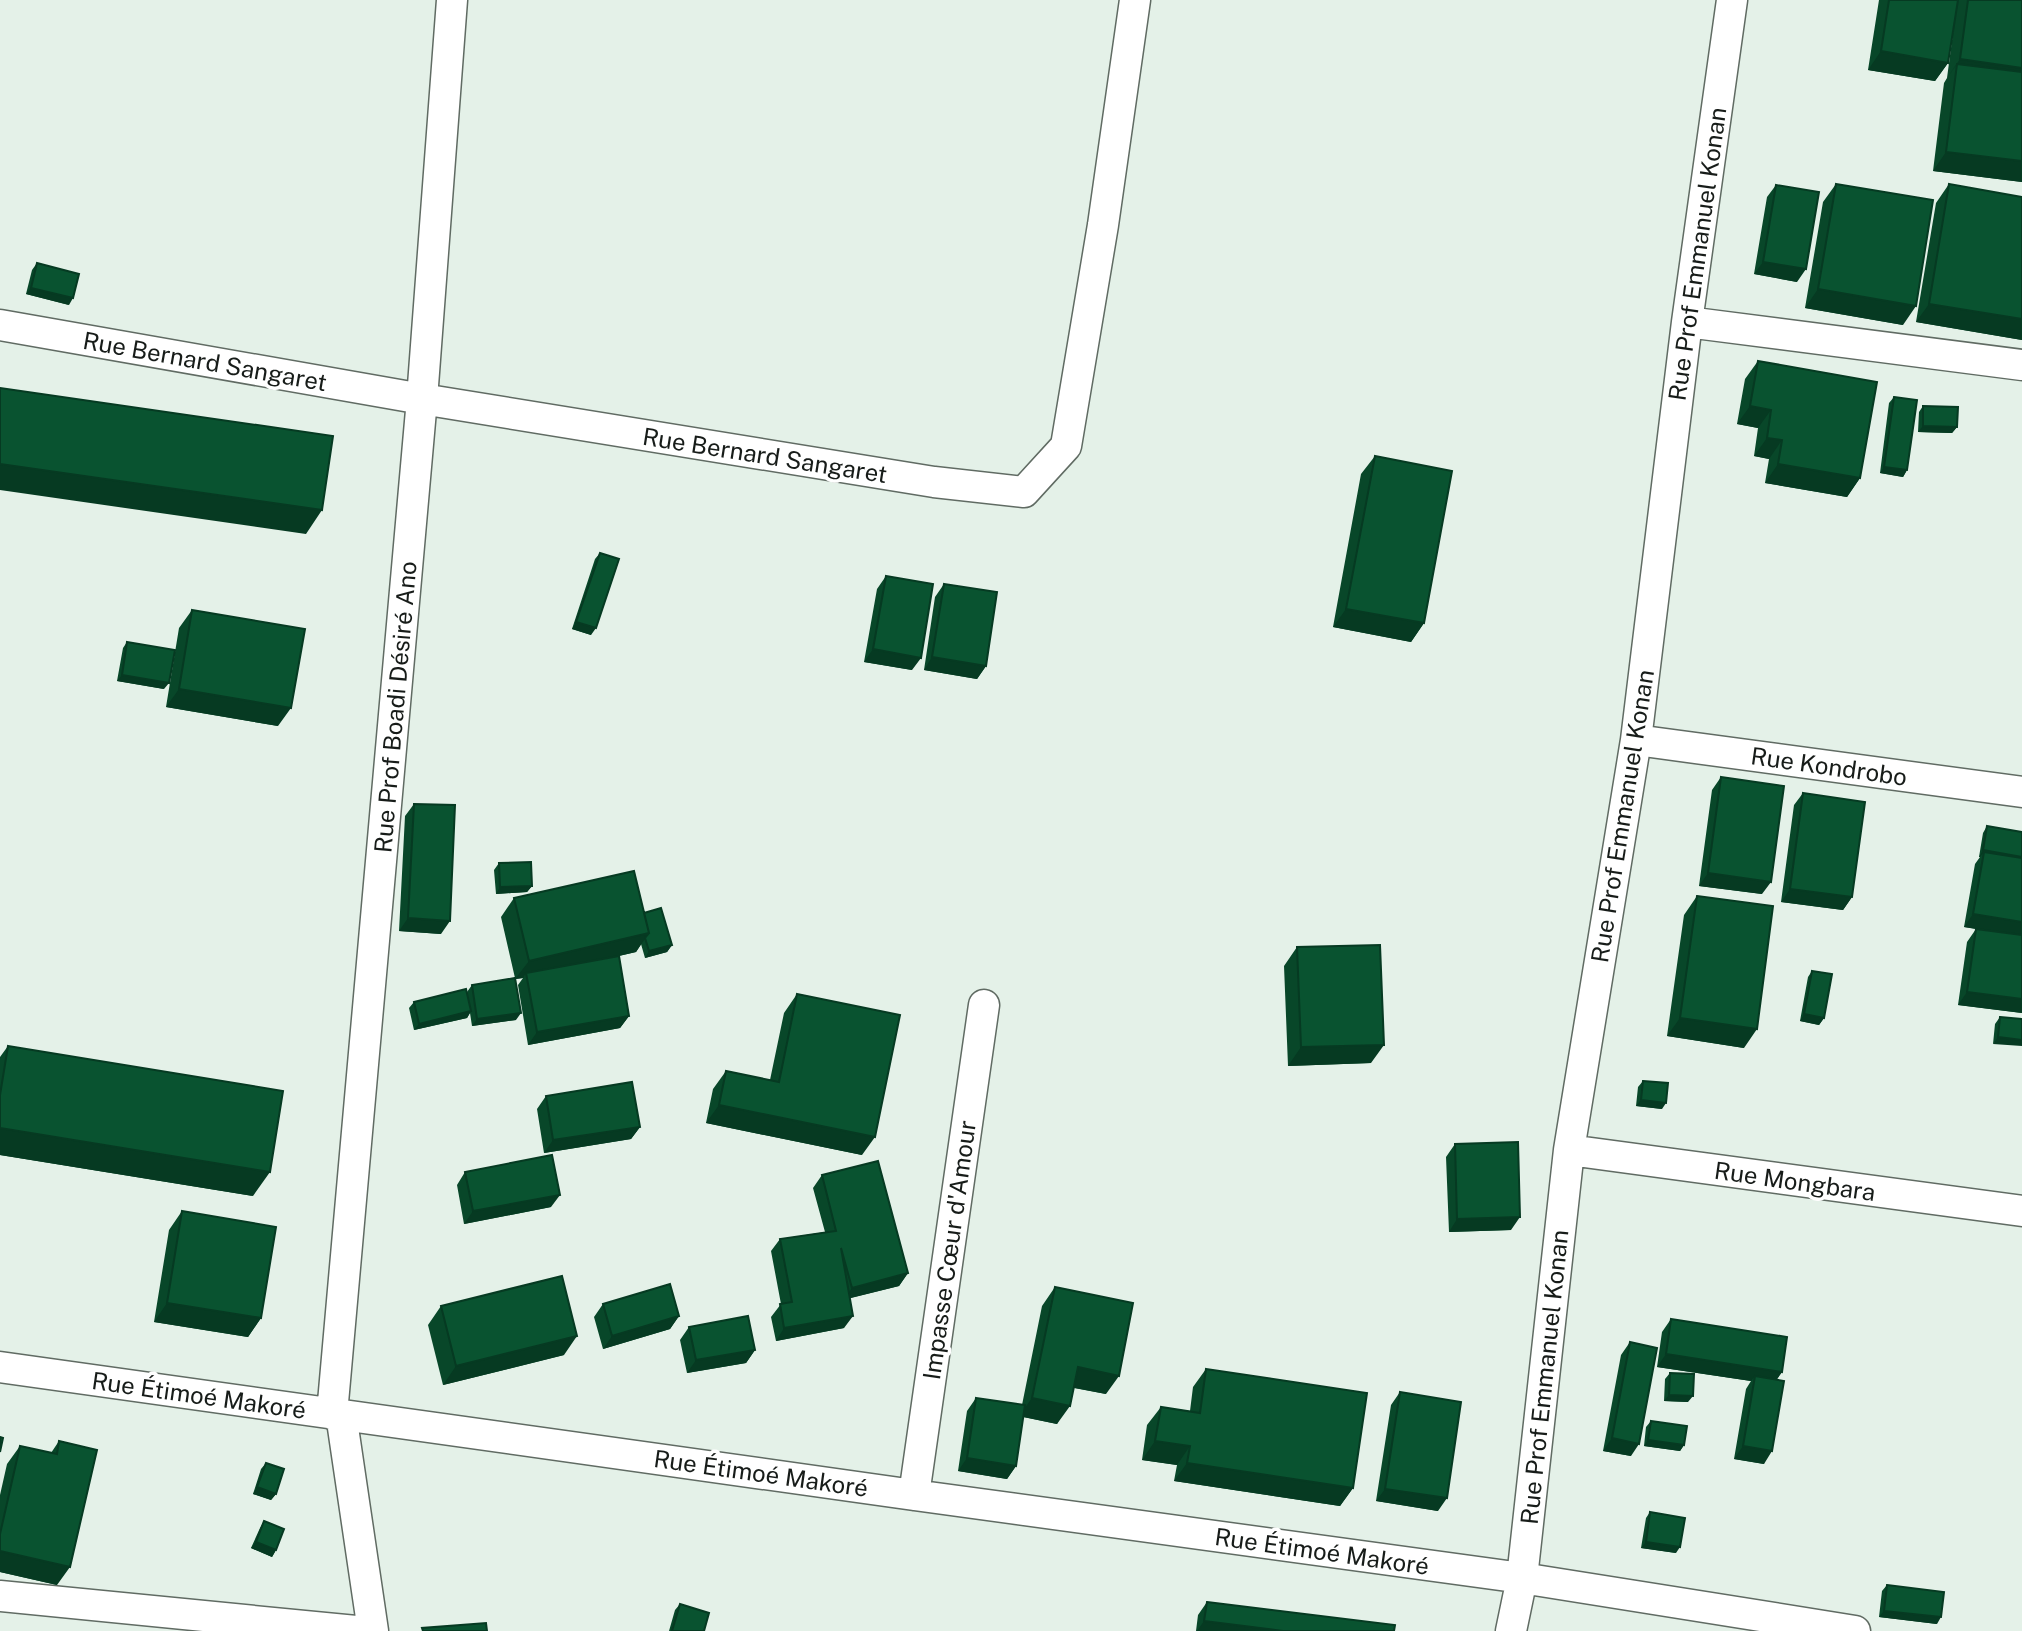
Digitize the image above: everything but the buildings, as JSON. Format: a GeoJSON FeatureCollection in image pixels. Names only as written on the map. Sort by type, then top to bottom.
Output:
{"type":"FeatureCollection","features":[{"type":"Feature","properties":{"kind":"street","name":"Rue Prof Boadi Désiré Ano"},"geometry":{"type":"LineString","coordinates":[[373,1631],[337,1414],[422,399],[452,0]]}},
{"type":"Feature","properties":{"kind":"street","name":"Rue Bernard Sangaret"},"geometry":{"type":"LineString","coordinates":[[0,325],[422,399],[934,482],[1024,492],[1066,446],[1103,225],[1135,0]]}},
{"type":"Feature","properties":{"kind":"street","name":"Rue Prof Emmanuel Konan"},"geometry":{"type":"LineString","coordinates":[[1511,1631],[1522,1578],[1569,1150],[1636,740],[1687,322],[1732,0]]}},
{"type":"Feature","properties":{"kind":"street"},"geometry":{"type":"LineString","coordinates":[[1687,322],[2022,365]]}},
{"type":"Feature","properties":{"kind":"street","name":"Rue Kondrobo"},"geometry":{"type":"LineString","coordinates":[[1636,740],[2022,792]]}},
{"type":"Feature","properties":{"kind":"street","name":"Impasse Cœur d'Amour"},"geometry":{"type":"LineString","coordinates":[[914,1495],[984,1006]]}},
{"type":"Feature","properties":{"kind":"street","name":"Rue Mongbara"},"geometry":{"type":"LineString","coordinates":[[1569,1150],[2022,1211]]}},
{"type":"Feature","properties":{"kind":"street","name":"Rue Étimoé Makoré"},"geometry":{"type":"LineString","coordinates":[[0,1367],[1522,1578],[1855,1631]]}},
{"type":"Feature","properties":{"kind":"street"},"geometry":{"type":"LineString","coordinates":[[0,1596],[356,1631]]}}]}
